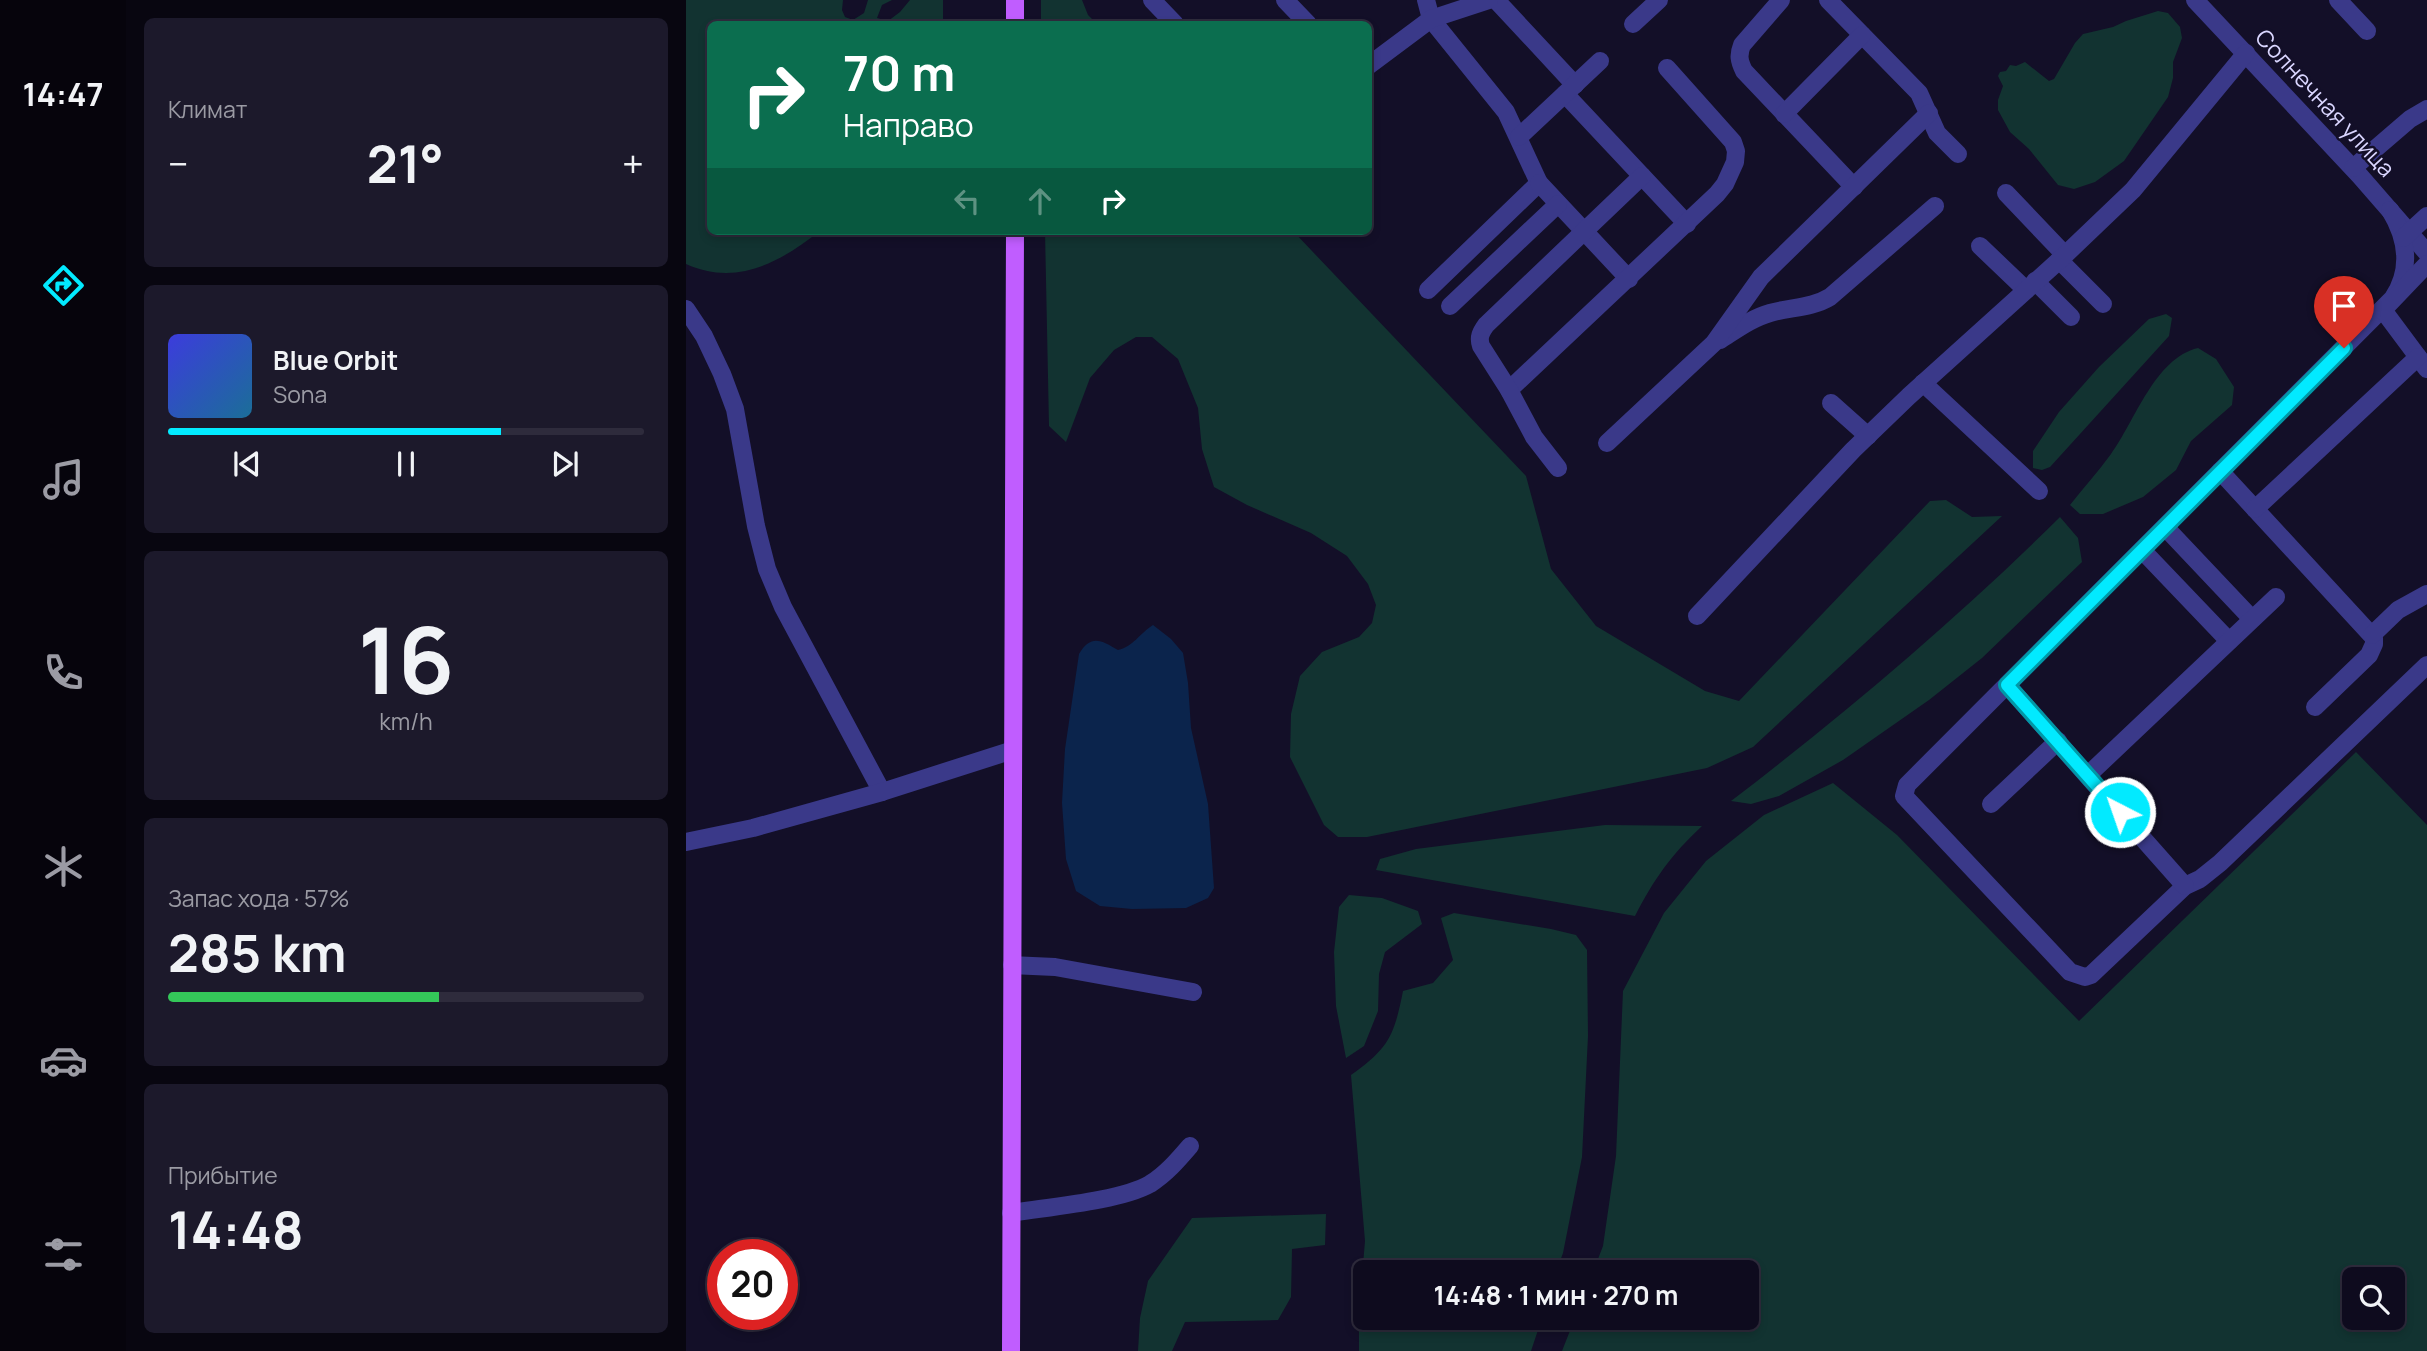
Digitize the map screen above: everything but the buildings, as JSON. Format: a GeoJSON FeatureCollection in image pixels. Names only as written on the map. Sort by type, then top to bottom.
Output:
{"type":"FeatureCollection","features":[{"type":"Feature","properties":{"kind":"main road"},"geometry":{"type":"LineString","coordinates":[[1015,0],[1015,21]]}},
{"type":"Feature","properties":{"kind":"main road"},"geometry":{"type":"LineString","coordinates":[[1011,1351],[1015,235]]}},
{"type":"Feature","properties":{"kind":"street"},"geometry":{"type":"LineString","coordinates":[[1152,0],[1172,21]]}},
{"type":"Feature","properties":{"kind":"street"},"geometry":{"type":"LineString","coordinates":[[1285,0],[1305,21]]}},
{"type":"Feature","properties":{"kind":"street"},"geometry":{"type":"LineString","coordinates":[[1426,0],[1431,19],[1495,96],[1519,137],[1539,184],[1629,279]]}},
{"type":"Feature","properties":{"kind":"street"},"geometry":{"type":"LineString","coordinates":[[1372,63],[1431,19],[1489,0]]}},
{"type":"Feature","properties":{"kind":"street"},"geometry":{"type":"LineString","coordinates":[[1496,0],[1642,176],[1687,224]]}},
{"type":"Feature","properties":{"kind":"street"},"geometry":{"type":"LineString","coordinates":[[1633,24],[1659,0]]}},
{"type":"Feature","properties":{"kind":"street"},"geometry":{"type":"LineString","coordinates":[[1781,0],[1742,45],[1739,53],[1744,71],[1854,187]]}},
{"type":"Feature","properties":{"kind":"street"},"geometry":{"type":"LineString","coordinates":[[1828,0],[1919,93],[1937,133],[1958,154]]}},
{"type":"Feature","properties":{"kind":"street","name":"Солнечная улица"},"geometry":{"type":"LineString","coordinates":[[2195,0],[2353,168],[2390,210],[2406,235]]}},
{"type":"Feature","properties":{"kind":"street"},"geometry":{"type":"LineString","coordinates":[[2338,0],[2367,31]]}},
{"type":"Feature","properties":{"kind":"street"},"geometry":{"type":"LineString","coordinates":[[1784,114],[1863,35]]}},
{"type":"Feature","properties":{"kind":"street"},"geometry":{"type":"LineString","coordinates":[[1697,616],[1868,436],[2150,172],[2246,53]]}},
{"type":"Feature","properties":{"kind":"street"},"geometry":{"type":"LineString","coordinates":[[1519,137],[1600,61]]}},
{"type":"Feature","properties":{"kind":"street"},"geometry":{"type":"LineString","coordinates":[[1509,390],[1687,224],[1725,184],[1735,162],[1736,151],[1727,132],[1667,68]]}},
{"type":"Feature","properties":{"kind":"street"},"geometry":{"type":"LineString","coordinates":[[2353,168],[2410,119],[2427,109]]}},
{"type":"Feature","properties":{"kind":"street"},"geometry":{"type":"LineString","coordinates":[[1607,443],[1714,343],[1761,277],[1928,113]]}},
{"type":"Feature","properties":{"kind":"street"},"geometry":{"type":"LineString","coordinates":[[1558,468],[1534,437],[1481,346],[1481,333],[1486,325],[1642,176]]}},
{"type":"Feature","properties":{"kind":"street"},"geometry":{"type":"LineString","coordinates":[[1428,290],[1539,184]]}},
{"type":"Feature","properties":{"kind":"street"},"geometry":{"type":"LineString","coordinates":[[2006,194],[2103,304]]}},
{"type":"Feature","properties":{"kind":"street"},"geometry":{"type":"LineString","coordinates":[[1450,306],[1558,204]]}},
{"type":"Feature","properties":{"kind":"street"},"geometry":{"type":"LineString","coordinates":[[1714,343],[1757,318],[1810,306],[1830,297],[1934,206]]}},
{"type":"Feature","properties":{"kind":"street"},"geometry":{"type":"LineString","coordinates":[[2382,310],[2399,287],[2406,260],[2406,235],[2427,216]]}},
{"type":"Feature","properties":{"kind":"street"},"geometry":{"type":"LineString","coordinates":[[2406,235],[2427,253]]}},
{"type":"Feature","properties":{"kind":"street"},"geometry":{"type":"LineString","coordinates":[[1980,246],[2071,317]]}},
{"type":"Feature","properties":{"kind":"street"},"geometry":{"type":"LineString","coordinates":[[2427,264],[1907,785],[1904,796],[2070,972],[2085,977],[2091,975],[2185,886],[2200,879],[2220,863],[2427,665]]}},
{"type":"Feature","properties":{"kind":"street"},"geometry":{"type":"LineString","coordinates":[[686,309],[704,336],[735,409],[756,526],[767,569],[783,607],[881,792]]}},
{"type":"Feature","properties":{"kind":"street"},"geometry":{"type":"LineString","coordinates":[[2255,509],[2423,363],[2382,310]]}},
{"type":"Feature","properties":{"kind":"street"},"geometry":{"type":"LineString","coordinates":[[1923,383],[2039,491]]}},
{"type":"Feature","properties":{"kind":"street"},"geometry":{"type":"LineString","coordinates":[[1831,402],[1868,436]]}},
{"type":"Feature","properties":{"kind":"street"},"geometry":{"type":"LineString","coordinates":[[2220,471],[2372,635],[2374,644],[2369,655],[2315,707]]}},
{"type":"Feature","properties":{"kind":"street"},"geometry":{"type":"LineString","coordinates":[[2165,527],[2252,619]]}},
{"type":"Feature","properties":{"kind":"street"},"geometry":{"type":"LineString","coordinates":[[2142,550],[2229,641]]}},
{"type":"Feature","properties":{"kind":"street"},"geometry":{"type":"LineString","coordinates":[[2372,635],[2398,610],[2427,594]]}},
{"type":"Feature","properties":{"kind":"street"},"geometry":{"type":"LineString","coordinates":[[2088,775],[2276,597]]}},
{"type":"Feature","properties":{"kind":"street"},"geometry":{"type":"LineString","coordinates":[[2007,685],[2185,886]]}},
{"type":"Feature","properties":{"kind":"street"},"geometry":{"type":"LineString","coordinates":[[1991,804],[2058,741]]}},
{"type":"Feature","properties":{"kind":"street"},"geometry":{"type":"LineString","coordinates":[[686,842],[752,828],[881,792],[1013,750]]}},
{"type":"Feature","properties":{"kind":"street"},"geometry":{"type":"LineString","coordinates":[[1012,965],[1055,967],[1193,992]]}},
{"type":"Feature","properties":{"kind":"street"},"geometry":{"type":"LineString","coordinates":[[1011,1213],[1125,1194],[1164,1175],[1190,1146]]}},
{"type":"Feature","properties":{"kind":"green space"},"geometry":{"type":"Polygon","coordinates":[[[686,0],[843,0],[842,10],[845,17],[853,20],[864,13],[868,0],[892,0],[882,5],[877,18],[888,21],[707,21],[707,235],[815,235],[773,261],[740,272],[723,273],[686,264],[686,0]]]}},
{"type":"Feature","properties":{"kind":"green space"},"geometry":{"type":"Polygon","coordinates":[[[910,0],[943,0],[943,21],[888,21],[910,0]]]}},
{"type":"Feature","properties":{"kind":"green space"},"geometry":{"type":"Polygon","coordinates":[[[1041,0],[1082,0],[1088,15],[1094,21],[1041,21],[1041,0]]]}},
{"type":"Feature","properties":{"kind":"green space"},"geometry":{"type":"Polygon","coordinates":[[[2158,11],[2168,13],[2180,27],[2182,38],[2173,62],[2173,78],[2168,97],[2124,161],[2095,182],[2074,189],[2058,185],[2029,149],[2010,132],[1998,110],[2003,86],[1998,76],[2000,72],[2006,71],[2010,65],[2016,66],[2025,62],[2049,81],[2054,79],[2083,34],[2113,27],[2158,11]]]}},
{"type":"Feature","properties":{"kind":"green space"},"geometry":{"type":"Polygon","coordinates":[[[1045,235],[1297,235],[1526,476],[1551,569],[1596,626],[1705,691],[1739,701],[1930,501],[1946,500],[1972,517],[2002,516],[1753,747],[1707,768],[1367,837],[1338,837],[1324,825],[1290,757],[1291,714],[1300,676],[1322,652],[1359,637],[1372,623],[1376,605],[1368,584],[1347,556],[1311,533],[1247,505],[1214,487],[1202,449],[1198,408],[1178,359],[1152,337],[1136,337],[1114,350],[1090,378],[1066,442],[1049,426],[1045,235]]]}},
{"type":"Feature","properties":{"kind":"green space"},"geometry":{"type":"Polygon","coordinates":[[[2166,314],[2172,318],[2169,336],[2050,467],[2042,470],[2033,468],[2033,451],[2059,412],[2099,367],[2149,319],[2166,314]]]}},
{"type":"Feature","properties":{"kind":"green space"},"geometry":{"type":"Polygon","coordinates":[[[2198,348],[2216,359],[2234,387],[2232,405],[2191,441],[2176,470],[2143,497],[2103,514],[2080,514],[2070,505],[2111,454],[2147,392],[2170,364],[2183,354],[2198,348]]]}},
{"type":"Feature","properties":{"kind":"green space"},"geometry":{"type":"Polygon","coordinates":[[[2060,517],[2078,538],[2082,562],[1982,658],[1929,700],[1843,760],[1779,796],[1751,804],[1731,801],[1900,664],[2060,517]]]}},
{"type":"Feature","properties":{"kind":"green space"},"geometry":{"type":"Polygon","coordinates":[[[2356,752],[2427,825],[2427,1351],[1562,1351],[1570,1330],[1759,1330],[1759,1260],[1598,1260],[1603,1246],[1616,1156],[1623,991],[1664,913],[1706,861],[1764,815],[1833,783],[1897,835],[2079,1021],[2356,752]]]}},
{"type":"Feature","properties":{"kind":"green space"},"geometry":{"type":"Polygon","coordinates":[[[1605,825],[1702,826],[1664,868],[1635,916],[1376,870],[1380,859],[1416,849],[1605,825]]]}},
{"type":"Feature","properties":{"kind":"green space"},"geometry":{"type":"Polygon","coordinates":[[[1349,895],[1382,898],[1418,911],[1422,924],[1385,952],[1379,974],[1378,1011],[1364,1046],[1346,1058],[1336,1006],[1334,952],[1339,907],[1349,895]]]}},
{"type":"Feature","properties":{"kind":"green space"},"geometry":{"type":"Polygon","coordinates":[[[1454,913],[1551,929],[1576,935],[1587,950],[1588,1036],[1582,1157],[1560,1260],[1363,1260],[1365,1241],[1351,1075],[1374,1057],[1388,1040],[1403,991],[1433,983],[1453,960],[1441,918],[1454,913]]]}},
{"type":"Feature","properties":{"kind":"green space"},"geometry":{"type":"Polygon","coordinates":[[[1326,1214],[1325,1245],[1292,1249],[1291,1297],[1278,1320],[1185,1322],[1172,1351],[1138,1351],[1140,1318],[1148,1281],[1192,1218],[1326,1214]]]}},
{"type":"Feature","properties":{"kind":"green space"},"geometry":{"type":"Polygon","coordinates":[[[1359,1330],[1538,1330],[1531,1351],[1359,1351],[1359,1330]]]}},
{"type":"Feature","properties":{"kind":"water"},"geometry":{"type":"Polygon","coordinates":[[[1153,625],[1183,653],[1191,728],[1208,804],[1214,888],[1208,898],[1186,908],[1132,909],[1100,906],[1076,891],[1066,859],[1062,803],[1065,749],[1079,654],[1092,641],[1118,650],[1124,648],[1153,625]]]}},
{"type":"Feature","properties":{"kind":"route"},"geometry":{"type":"LineString","coordinates":[[2120,812],[2007,685],[2344,348]]}}]}
